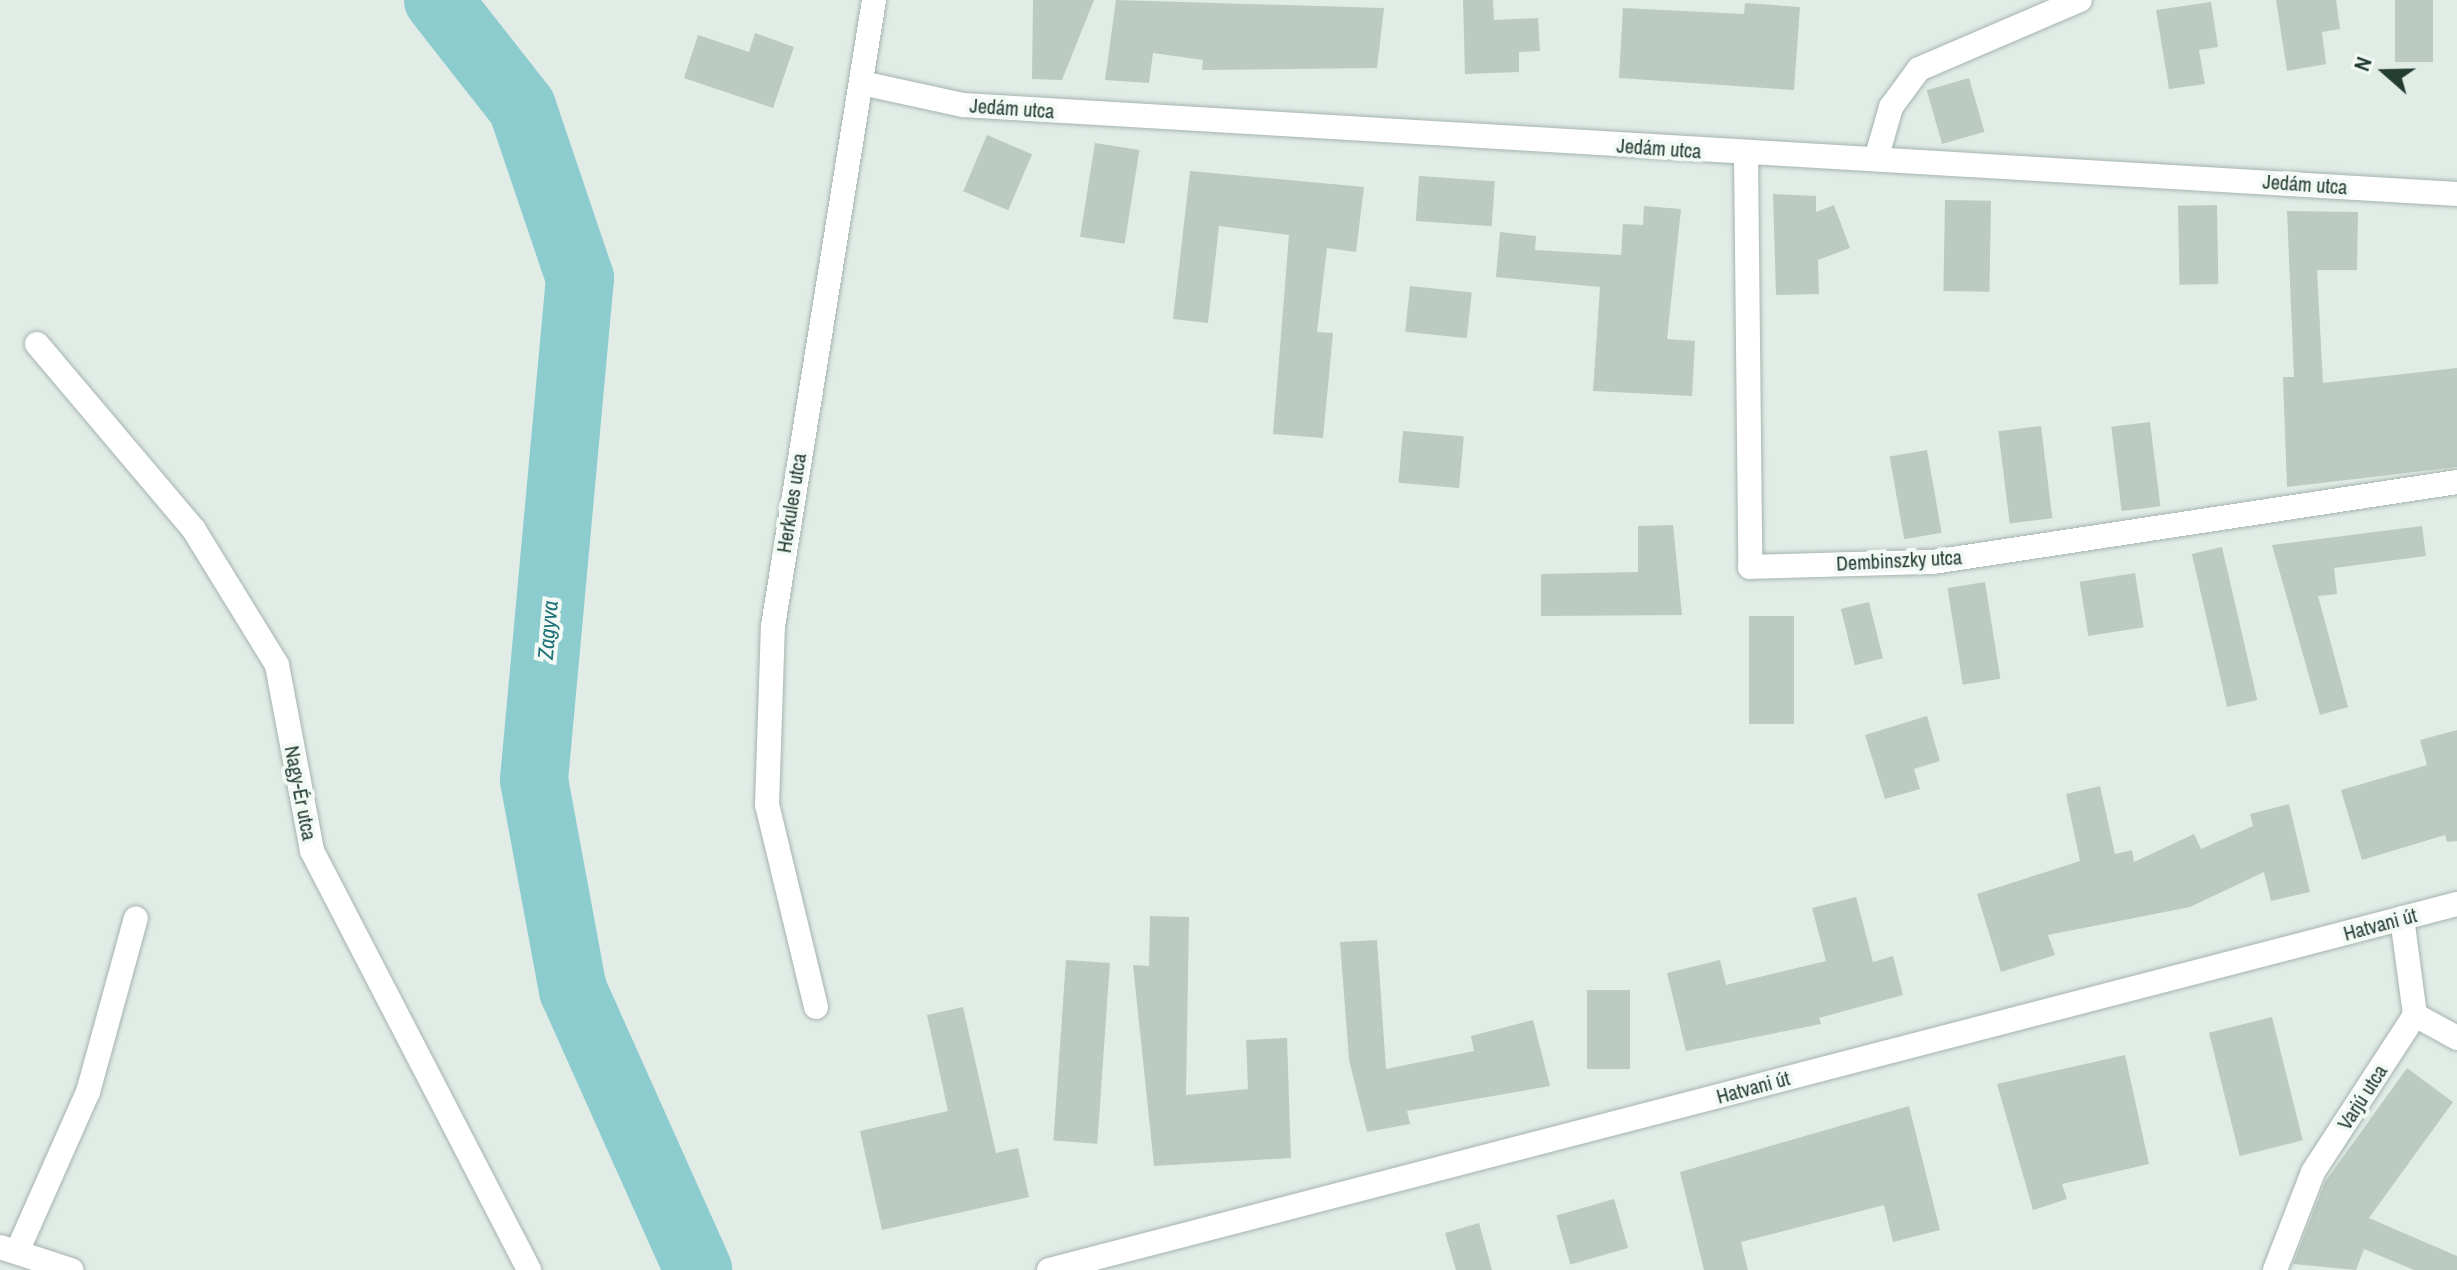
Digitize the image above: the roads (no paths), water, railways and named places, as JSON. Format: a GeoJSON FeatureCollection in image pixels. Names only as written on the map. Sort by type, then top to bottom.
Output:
{"type":"FeatureCollection","features":[{"type":"Feature","properties":{"kind":"street","name":"Herkules utca"},"geometry":{"type":"LineString","coordinates":[[816,1007],[767,805],[773,626],[874,0]]}},
{"type":"Feature","properties":{"kind":"street"},"geometry":{"type":"LineString","coordinates":[[1877,156],[1891,107],[1919,69],[2080,0]]}},
{"type":"Feature","properties":{"kind":"street","name":"Jedám utca"},"geometry":{"type":"LineString","coordinates":[[862,83],[963,105],[1746,153],[1877,156],[2457,194]]}},
{"type":"Feature","properties":{"kind":"street","name":"Dembinszky utca"},"geometry":{"type":"LineString","coordinates":[[1746,153],[1750,567],[1933,562],[2457,482]]}},
{"type":"Feature","properties":{"kind":"street","name":"Nagy-Ér utca"},"geometry":{"type":"LineString","coordinates":[[37,344],[194,530],[277,665],[312,851],[529,1270]]}},
{"type":"Feature","properties":{"kind":"street","name":"Hatvani út"},"geometry":{"type":"LineString","coordinates":[[1049,1270],[2457,904]]}},
{"type":"Feature","properties":{"kind":"street"},"geometry":{"type":"LineString","coordinates":[[71,1270],[8,1249],[88,1092],[136,918]]}},
{"type":"Feature","properties":{"kind":"street"},"geometry":{"type":"LineString","coordinates":[[2402,918],[2415,1015],[2457,1038]]}},
{"type":"Feature","properties":{"kind":"street","name":"Varjú utca"},"geometry":{"type":"LineString","coordinates":[[2275,1270],[2313,1172],[2415,1015]]}},
{"type":"Feature","properties":{"kind":"waterway","name":"Zagyva"},"geometry":{"type":"LineString","coordinates":[[438,0],[522,107],[580,278],[534,780],[573,990],[698,1270]]}}]}
